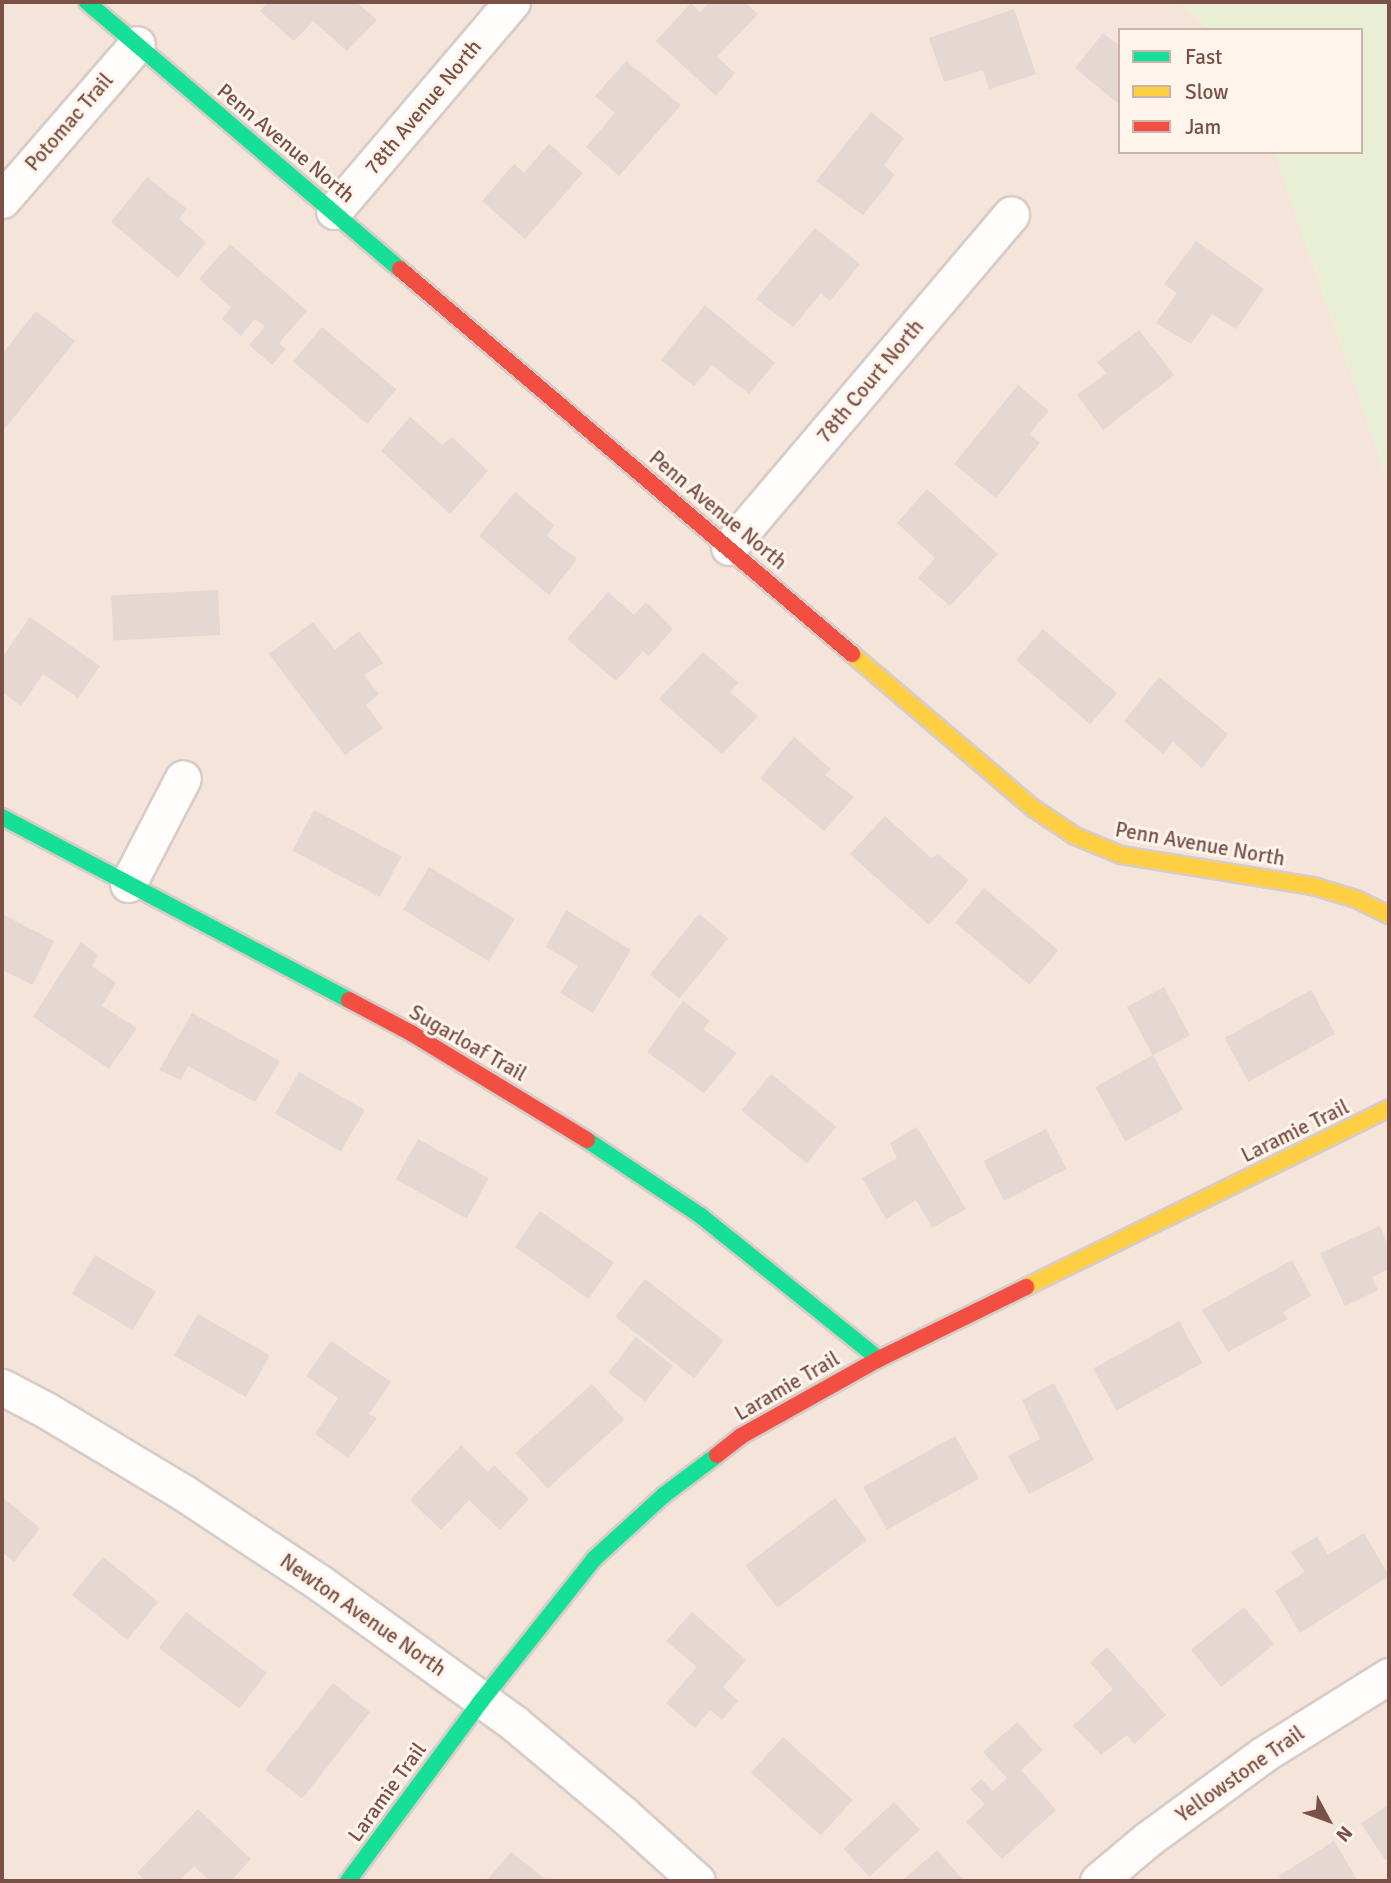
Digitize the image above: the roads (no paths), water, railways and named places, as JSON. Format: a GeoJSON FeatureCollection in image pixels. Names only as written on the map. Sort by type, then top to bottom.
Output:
{"type":"FeatureCollection","features":[{"type":"Feature","properties":{"kind":"street","name":"Penn Avenue North"},"geometry":{"type":"LineString","coordinates":[[87,2],[1034,808],[1075,836],[1121,855],[1313,886],[1356,899],[1389,915]]}},
{"type":"Feature","properties":{"kind":"street","name":"78th Avenue North"},"geometry":{"type":"LineString","coordinates":[[334,211],[512,2]]}},
{"type":"Feature","properties":{"kind":"street","name":"Potomac Trail"},"geometry":{"type":"LineString","coordinates":[[2,200],[137,44]]}},
{"type":"Feature","properties":{"kind":"street","name":"78th Court North"},"geometry":{"type":"LineString","coordinates":[[729,547],[1011,215]]}},
{"type":"Feature","properties":{"kind":"street"},"geometry":{"type":"LineString","coordinates":[[128,884],[183,778]]}},
{"type":"Feature","properties":{"kind":"street","name":"Sugarloaf Trail"},"geometry":{"type":"LineString","coordinates":[[2,817],[411,1033],[557,1120],[701,1216],[879,1359]]}},
{"type":"Feature","properties":{"kind":"street","name":"Laramie Trail"},"geometry":{"type":"LineString","coordinates":[[348,1881],[482,1700],[594,1559],[664,1495],[741,1436],[879,1359],[1389,1108]]}},
{"type":"Feature","properties":{"kind":"street","name":"Newton Avenue North"},"geometry":{"type":"LineString","coordinates":[[2,1387],[46,1409],[184,1493],[320,1583],[482,1700],[624,1815],[697,1881]]}},
{"type":"Feature","properties":{"kind":"street","name":"Yellowstone Trail"},"geometry":{"type":"LineString","coordinates":[[1098,1881],[1148,1839],[1264,1754],[1389,1676]]}}]}
